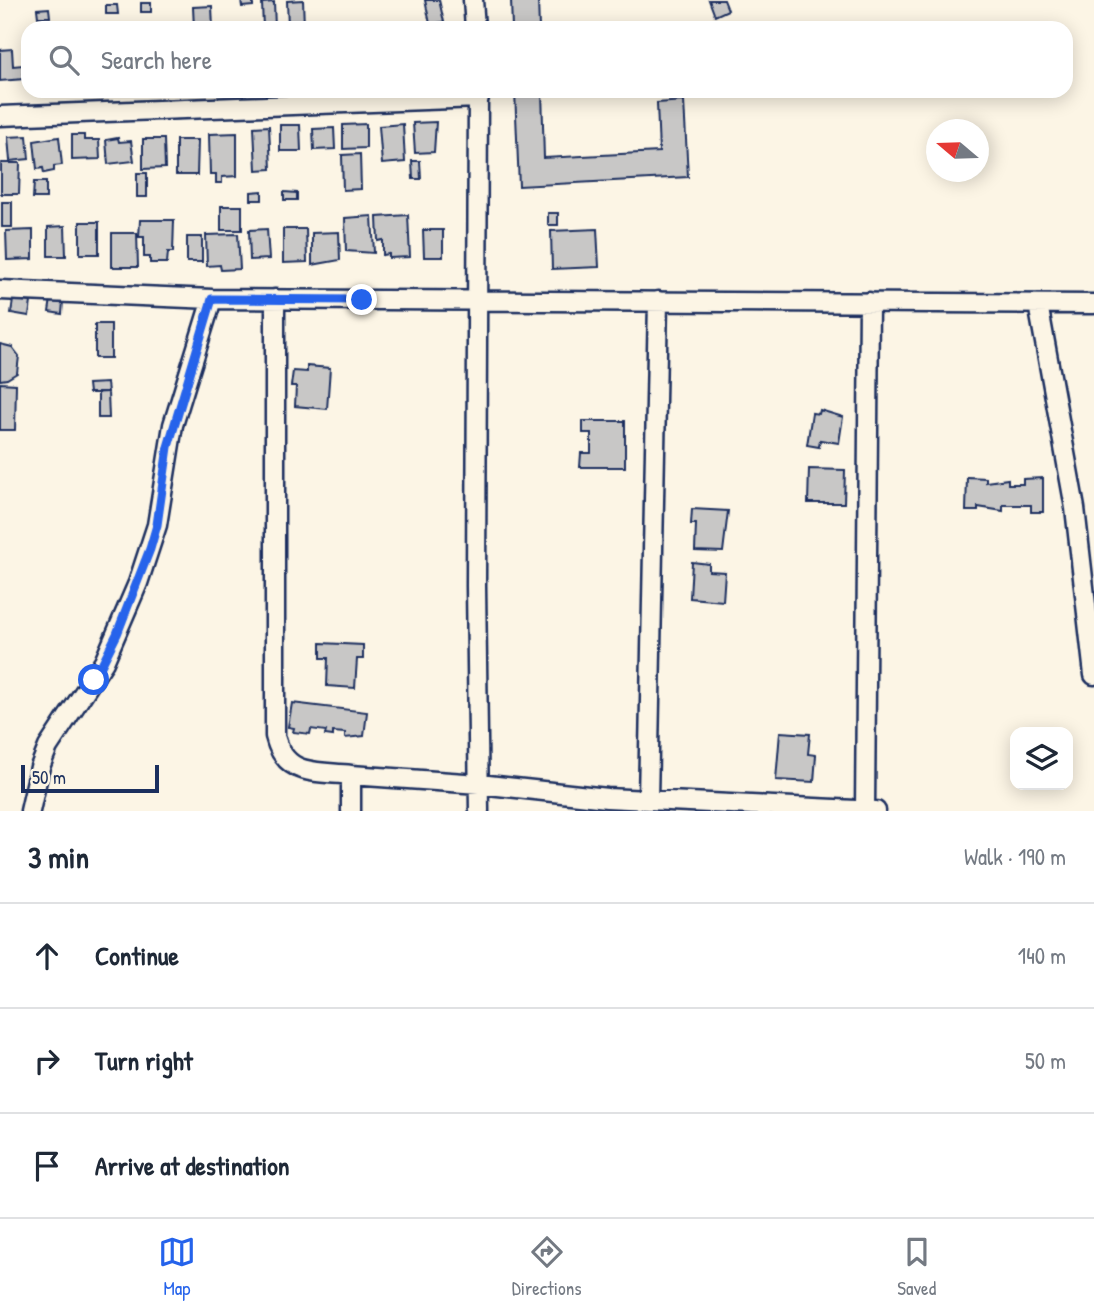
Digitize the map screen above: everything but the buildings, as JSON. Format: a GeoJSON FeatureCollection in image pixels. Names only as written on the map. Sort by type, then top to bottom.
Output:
{"type":"FeatureCollection","features":[{"type":"Feature","properties":{"kind":"street"},"geometry":{"type":"LineString","coordinates":[[473,0],[474,21]]}},
{"type":"Feature","properties":{"kind":"street"},"geometry":{"type":"LineString","coordinates":[[0,116],[410,98]]}},
{"type":"Feature","properties":{"kind":"street"},"geometry":{"type":"LineString","coordinates":[[478,98],[476,586],[479,811]]}},
{"type":"Feature","properties":{"kind":"street"},"geometry":{"type":"LineString","coordinates":[[0,290],[212,299],[1094,304]]}},
{"type":"Feature","properties":{"kind":"street"},"geometry":{"type":"LineString","coordinates":[[30,811],[44,757],[104,662],[146,560],[157,525],[168,447],[212,299]]}},
{"type":"Feature","properties":{"kind":"street"},"geometry":{"type":"LineString","coordinates":[[275,299],[275,736],[283,758],[296,767],[351,775],[479,784],[607,805],[648,800],[876,811]]}},
{"type":"Feature","properties":{"kind":"street"},"geometry":{"type":"LineString","coordinates":[[648,800],[659,301]]}},
{"type":"Feature","properties":{"kind":"street"},"geometry":{"type":"LineString","coordinates":[[865,811],[869,302]]}},
{"type":"Feature","properties":{"kind":"street"},"geometry":{"type":"LineString","coordinates":[[1038,304],[1075,508],[1094,675]]}},
{"type":"Feature","properties":{"kind":"street"},"geometry":{"type":"LineString","coordinates":[[351,775],[351,811]]}},
{"type":"Feature","properties":{"kind":"route"},"geometry":{"type":"LineString","coordinates":[[94,680],[117,634],[150,549],[157,525],[173,425],[212,299],[362,300]]}}]}
